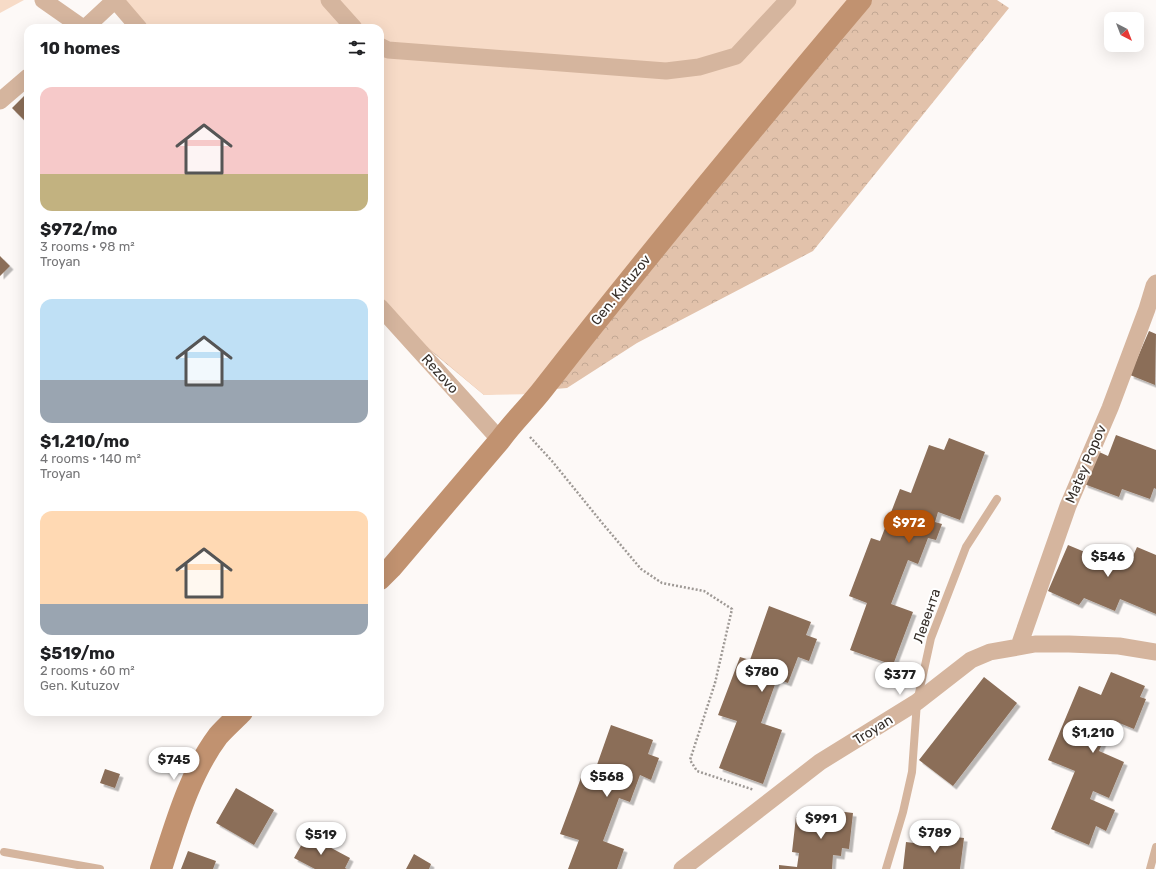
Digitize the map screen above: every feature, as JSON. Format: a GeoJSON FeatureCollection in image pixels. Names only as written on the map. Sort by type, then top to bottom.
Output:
{"type":"FeatureCollection","features":[{"type":"Feature","properties":{"kind":"street"},"geometry":{"type":"LineString","coordinates":[[43,0],[78,24]]}},
{"type":"Feature","properties":{"kind":"street"},"geometry":{"type":"LineString","coordinates":[[88,24],[115,0],[136,24]]}},
{"type":"Feature","properties":{"kind":"street"},"geometry":{"type":"LineString","coordinates":[[329,0],[350,24]]}},
{"type":"Feature","properties":{"kind":"street"},"geometry":{"type":"LineString","coordinates":[[384,48],[388,50],[666,71],[699,67],[736,56],[788,0]]}},
{"type":"Feature","properties":{"kind":"street","name":"Gen. Kutuzov"},"geometry":{"type":"LineString","coordinates":[[384,575],[500,440],[515,420],[539,394],[620,290],[861,0]]}},
{"type":"Feature","properties":{"kind":"street"},"geometry":{"type":"LineString","coordinates":[[0,101],[24,80]]}},
{"type":"Feature","properties":{"kind":"street","name":"Matey Popov"},"geometry":{"type":"LineString","coordinates":[[1019,646],[1068,506],[1110,408],[1156,283]]}},
{"type":"Feature","properties":{"kind":"street","name":"Rezovo"},"geometry":{"type":"LineString","coordinates":[[384,311],[500,440]]}},
{"type":"Feature","properties":{"kind":"street","name":"Troyan"},"geometry":{"type":"LineString","coordinates":[[682,869],[820,762],[917,702],[970,660],[990,652],[1019,646],[1069,644],[1119,646],[1156,652]]}},
{"type":"Feature","properties":{"kind":"street"},"geometry":{"type":"LineString","coordinates":[[161,869],[184,797],[208,751],[219,735],[238,716]]}},
{"type":"Feature","properties":{"kind":"lane","name":"Левента"},"geometry":{"type":"LineString","coordinates":[[886,869],[903,812],[912,772],[917,702],[932,638],[966,547],[997,499]]}},
{"type":"Feature","properties":{"kind":"lane"},"geometry":{"type":"LineString","coordinates":[[1150,869],[1156,847]]}},
{"type":"Feature","properties":{"kind":"lane"},"geometry":{"type":"LineString","coordinates":[[4,852],[100,869]]}},
{"type":"Feature","properties":{"kind":"path"},"geometry":{"type":"LineString","coordinates":[[515,420],[552,461],[642,570],[662,583],[704,591],[732,609],[715,682],[690,760],[697,771],[775,797]]}},
{"type":"Feature","properties":{"kind":"green space"},"geometry":{"type":"Polygon","coordinates":[[[115,0],[997,0],[1009,8],[813,251],[637,343],[567,388],[484,395],[384,312],[384,24],[342,24],[115,0]]]}},
{"type":"Feature","properties":{"kind":"shaded area"},"geometry":{"type":"Polygon","coordinates":[[[0,0],[24,0],[0,13],[0,0]]]}},
{"type":"Feature","properties":{"kind":"shaded area"},"geometry":{"type":"Polygon","coordinates":[[[115,0],[861,0],[539,394],[484,395],[384,310],[384,24],[136,24],[115,0]]]}},
{"type":"Feature","properties":{"kind":"building"},"geometry":{"type":"Polygon","coordinates":[[[24,96],[24,120],[12,108],[24,96]]]}},
{"type":"Feature","properties":{"kind":"building"},"geometry":{"type":"Polygon","coordinates":[[[0,256],[10,266],[0,276],[0,256]]]}},
{"type":"Feature","properties":{"kind":"building"},"geometry":{"type":"Polygon","coordinates":[[[1149,331],[1156,334],[1155,385],[1130,375],[1149,331]]]}},
{"type":"Feature","properties":{"kind":"building"},"geometry":{"type":"Polygon","coordinates":[[[1116,435],[1156,450],[1156,489],[1154,488],[1150,499],[1122,489],[1119,497],[1084,484],[1097,451],[1108,456],[1116,435]]]}},
{"type":"Feature","properties":{"kind":"building"},"geometry":{"type":"Polygon","coordinates":[[[949,438],[985,452],[960,520],[938,512],[935,522],[942,524],[936,540],[928,538],[918,564],[908,560],[891,604],[913,612],[893,665],[850,650],[867,603],[849,596],[871,538],[880,541],[900,489],[911,493],[929,445],[944,450],[949,438]]]}},
{"type":"Feature","properties":{"kind":"building"},"geometry":{"type":"Polygon","coordinates":[[[1068,545],[1104,560],[1110,546],[1133,556],[1137,547],[1156,555],[1156,614],[1120,599],[1115,611],[1084,598],[1079,605],[1048,591],[1068,545]]]}},
{"type":"Feature","properties":{"kind":"building"},"geometry":{"type":"Polygon","coordinates":[[[769,606],[811,622],[806,635],[817,639],[809,661],[798,657],[788,683],[777,679],[761,723],[782,730],[763,784],[719,768],[737,721],[718,715],[740,657],[750,660],[769,606]]]}},
{"type":"Feature","properties":{"kind":"building"},"geometry":{"type":"Polygon","coordinates":[[[1111,672],[1145,686],[1140,697],[1146,699],[1134,729],[1112,720],[1099,751],[1124,762],[1109,798],[1093,791],[1090,799],[1115,810],[1106,831],[1096,826],[1089,845],[1051,829],[1075,771],[1048,760],[1079,686],[1101,695],[1111,672]]]}},
{"type":"Feature","properties":{"kind":"building"},"geometry":{"type":"Polygon","coordinates":[[[984,677],[1017,703],[953,786],[919,760],[984,677]]]}},
{"type":"Feature","properties":{"kind":"building"},"geometry":{"type":"Polygon","coordinates":[[[611,725],[653,740],[648,754],[659,758],[651,780],[640,775],[630,802],[619,798],[603,841],[624,849],[617,869],[568,869],[579,840],[560,834],[582,775],[592,779],[611,725]]]}},
{"type":"Feature","properties":{"kind":"building"},"geometry":{"type":"Polygon","coordinates":[[[105,769],[120,774],[115,788],[100,783],[105,769]]]}},
{"type":"Feature","properties":{"kind":"building"},"geometry":{"type":"Polygon","coordinates":[[[236,788],[274,810],[254,845],[216,823],[236,788]]]}},
{"type":"Feature","properties":{"kind":"building"},"geometry":{"type":"Polygon","coordinates":[[[821,809],[853,813],[849,849],[842,848],[841,856],[833,855],[832,869],[779,869],[779,865],[797,867],[799,853],[792,852],[796,817],[820,820],[821,809]]]}},
{"type":"Feature","properties":{"kind":"building"},"geometry":{"type":"Polygon","coordinates":[[[932,834],[964,838],[960,869],[903,869],[906,842],[930,845],[932,834]]]}},
{"type":"Feature","properties":{"kind":"building"},"geometry":{"type":"Polygon","coordinates":[[[307,835],[350,858],[345,868],[347,869],[315,869],[294,858],[307,835]]]}},
{"type":"Feature","properties":{"kind":"building"},"geometry":{"type":"Polygon","coordinates":[[[188,851],[216,861],[213,869],[181,869],[188,851]]]}},
{"type":"Feature","properties":{"kind":"building"},"geometry":{"type":"Polygon","coordinates":[[[414,854],[431,864],[429,869],[406,869],[414,854]]]}}]}
